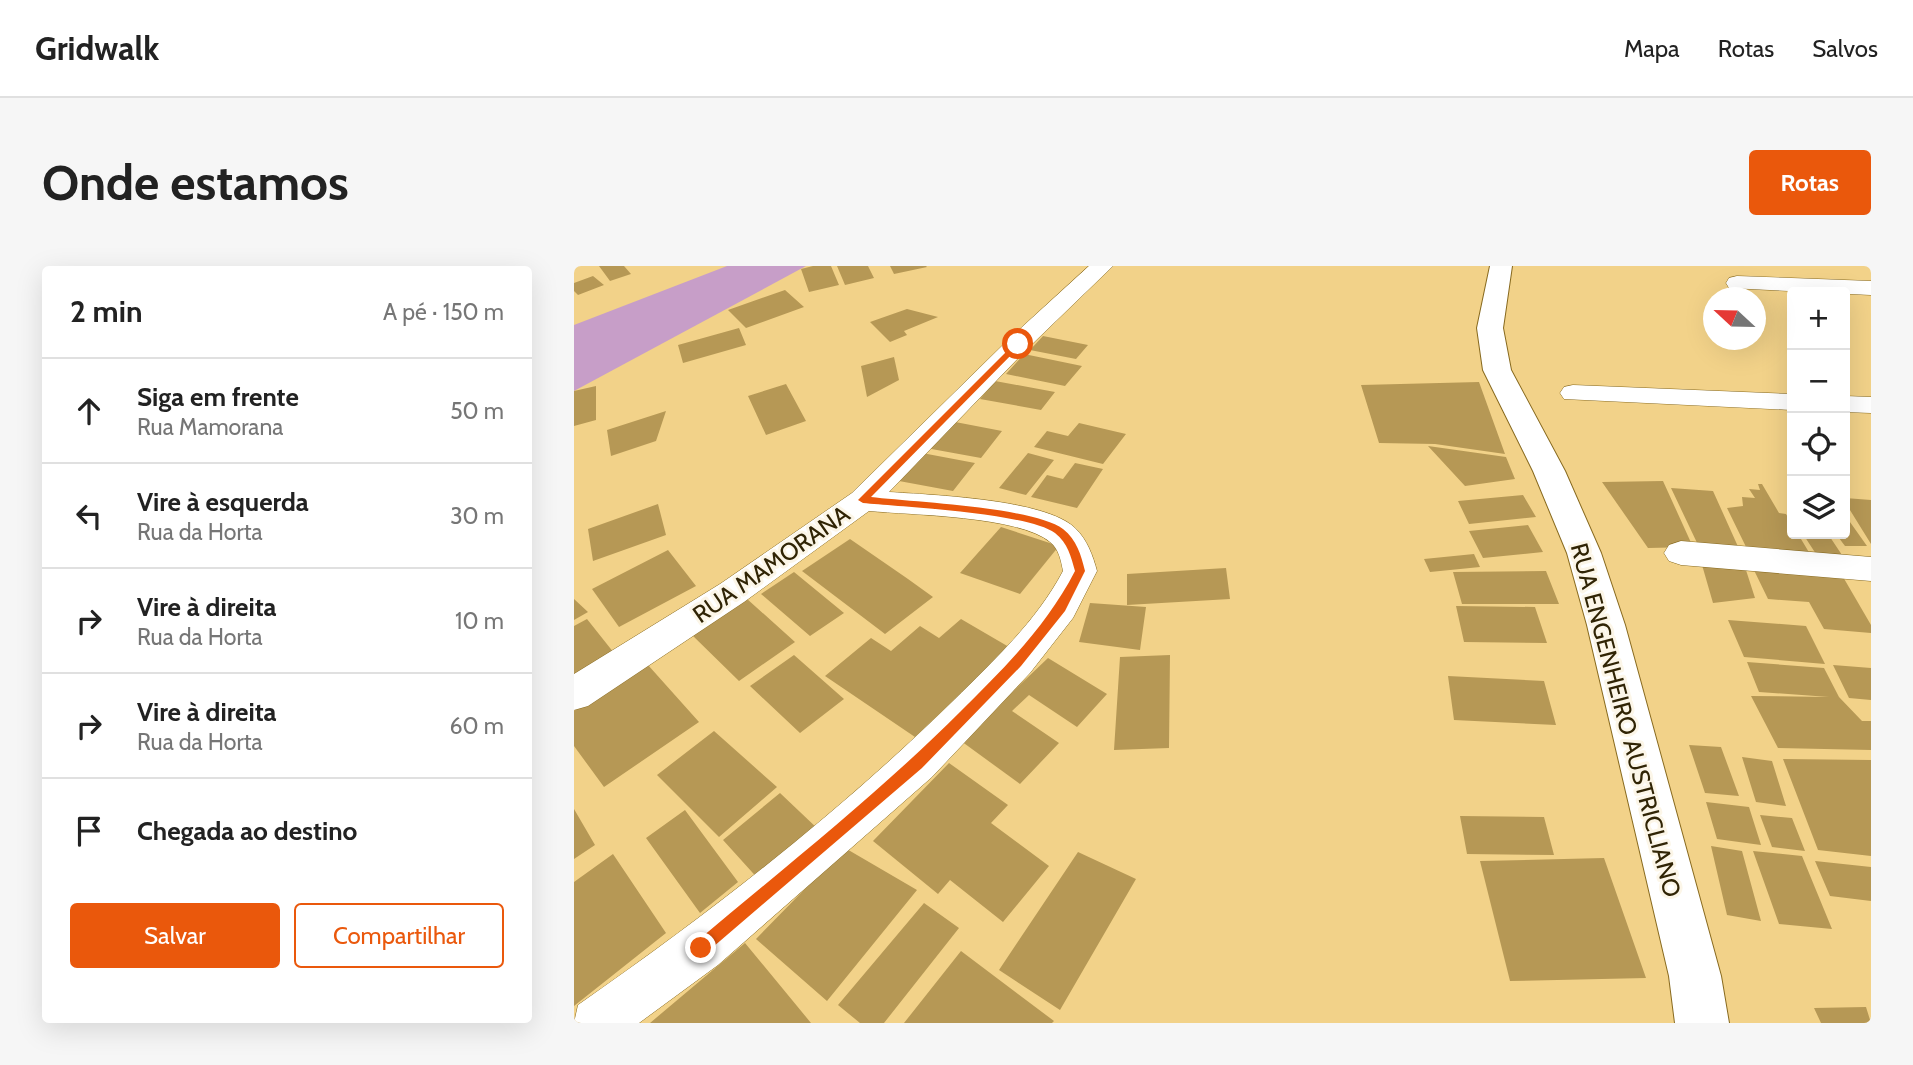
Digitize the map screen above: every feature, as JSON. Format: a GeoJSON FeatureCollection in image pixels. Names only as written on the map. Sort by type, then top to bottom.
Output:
{"type":"FeatureCollection","features":[{"type":"Feature","properties":{"kind":"main road","name":"RUA ENGENHEIRO AUSTRICLIANO"},"geometry":{"type":"LineString","coordinates":[[1502,266],[1490,328],[1497,370],[1549,471],[1584,553],[1606,625],[1692,962],[1702,1023]]}},
{"type":"Feature","properties":{"kind":"street","name":"RUA MAMORANA"},"geometry":{"type":"LineString","coordinates":[[574,694],[732,593],[863,500],[1018,344],[1102,266]]}},
{"type":"Feature","properties":{"kind":"street"},"geometry":{"type":"LineString","coordinates":[[1737,283],[1871,288]]}},
{"type":"Feature","properties":{"kind":"street"},"geometry":{"type":"LineString","coordinates":[[1573,393],[1787,402]]}},
{"type":"Feature","properties":{"kind":"street"},"geometry":{"type":"LineString","coordinates":[[1850,404],[1871,405]]}},
{"type":"Feature","properties":{"kind":"street"},"geometry":{"type":"LineString","coordinates":[[596,1023],[701,948],[917,764],[1017,663],[1061,608],[1080,571],[1073,547],[1059,531],[1032,520],[863,500]]}},
{"type":"Feature","properties":{"kind":"street"},"geometry":{"type":"LineString","coordinates":[[1681,553],[1871,569]]}},
{"type":"Feature","properties":{"kind":"shaded area"},"geometry":{"type":"Polygon","coordinates":[[[727,266],[806,266],[574,391],[574,325],[727,266]]]}},
{"type":"Feature","properties":{"kind":"building"},"geometry":{"type":"Polygon","coordinates":[[[599,266],[624,266],[631,274],[610,281],[599,266]]]}},
{"type":"Feature","properties":{"kind":"building"},"geometry":{"type":"Polygon","coordinates":[[[831,266],[839,285],[809,292],[801,269],[831,266]]]}},
{"type":"Feature","properties":{"kind":"building"},"geometry":{"type":"Polygon","coordinates":[[[837,266],[868,266],[874,278],[845,285],[837,266]]]}},
{"type":"Feature","properties":{"kind":"building"},"geometry":{"type":"Polygon","coordinates":[[[890,266],[926,266],[927,267],[894,274],[890,266]]]}},
{"type":"Feature","properties":{"kind":"building"},"geometry":{"type":"Polygon","coordinates":[[[593,276],[604,285],[578,295],[574,291],[574,283],[593,276]]]}},
{"type":"Feature","properties":{"kind":"building"},"geometry":{"type":"Polygon","coordinates":[[[785,290],[804,307],[746,328],[728,310],[785,290]]]}},
{"type":"Feature","properties":{"kind":"building"},"geometry":{"type":"Polygon","coordinates":[[[907,309],[938,317],[904,331],[907,335],[890,342],[870,322],[907,309]]]}},
{"type":"Feature","properties":{"kind":"building"},"geometry":{"type":"Polygon","coordinates":[[[739,328],[746,345],[683,363],[678,345],[739,328]]]}},
{"type":"Feature","properties":{"kind":"building"},"geometry":{"type":"Polygon","coordinates":[[[1043,336],[1088,345],[1076,359],[1030,350],[1043,336]]]}},
{"type":"Feature","properties":{"kind":"building"},"geometry":{"type":"Polygon","coordinates":[[[1024,354],[1082,366],[1065,386],[1006,374],[1024,354]]]}},
{"type":"Feature","properties":{"kind":"building"},"geometry":{"type":"Polygon","coordinates":[[[894,357],[899,380],[867,397],[861,366],[894,357]]]}},
{"type":"Feature","properties":{"kind":"building"},"geometry":{"type":"Polygon","coordinates":[[[995,381],[1055,392],[1041,410],[980,399],[995,381]]]}},
{"type":"Feature","properties":{"kind":"building"},"geometry":{"type":"Polygon","coordinates":[[[1479,382],[1505,454],[1435,444],[1379,443],[1361,385],[1479,382]]]}},
{"type":"Feature","properties":{"kind":"building"},"geometry":{"type":"Polygon","coordinates":[[[786,384],[806,421],[766,435],[748,396],[786,384]]]}},
{"type":"Feature","properties":{"kind":"building"},"geometry":{"type":"Polygon","coordinates":[[[596,386],[596,420],[574,426],[574,391],[596,386]]]}},
{"type":"Feature","properties":{"kind":"building"},"geometry":{"type":"Polygon","coordinates":[[[666,411],[656,441],[611,456],[607,430],[666,411]]]}},
{"type":"Feature","properties":{"kind":"building"},"geometry":{"type":"Polygon","coordinates":[[[950,421],[1002,431],[981,458],[926,448],[950,421]]]}},
{"type":"Feature","properties":{"kind":"building"},"geometry":{"type":"Polygon","coordinates":[[[1079,423],[1126,434],[1103,464],[1034,447],[1047,431],[1068,436],[1079,423]]]}},
{"type":"Feature","properties":{"kind":"building"},"geometry":{"type":"Polygon","coordinates":[[[1428,446],[1506,457],[1515,479],[1465,486],[1428,446]]]}},
{"type":"Feature","properties":{"kind":"building"},"geometry":{"type":"Polygon","coordinates":[[[922,453],[975,463],[953,491],[899,481],[922,453]]]}},
{"type":"Feature","properties":{"kind":"building"},"geometry":{"type":"Polygon","coordinates":[[[1028,453],[1054,460],[1026,495],[999,488],[1028,453]]]}},
{"type":"Feature","properties":{"kind":"building"},"geometry":{"type":"Polygon","coordinates":[[[1075,463],[1103,469],[1077,508],[1031,497],[1047,475],[1063,479],[1075,463]]]}},
{"type":"Feature","properties":{"kind":"building"},"geometry":{"type":"Polygon","coordinates":[[[1663,481],[1693,547],[1648,548],[1602,482],[1663,481]]]}},
{"type":"Feature","properties":{"kind":"building"},"geometry":{"type":"Polygon","coordinates":[[[1758,484],[1762,484],[1779,513],[1787,516],[1787,539],[1801,539],[1810,554],[1748,551],[1727,508],[1743,506],[1742,497],[1755,498],[1749,489],[1760,490],[1758,484]]]}},
{"type":"Feature","properties":{"kind":"building"},"geometry":{"type":"Polygon","coordinates":[[[1671,488],[1713,491],[1740,551],[1699,547],[1671,488]]]}},
{"type":"Feature","properties":{"kind":"building"},"geometry":{"type":"Polygon","coordinates":[[[1523,495],[1536,517],[1469,524],[1458,501],[1523,495]]]}},
{"type":"Feature","properties":{"kind":"building"},"geometry":{"type":"Polygon","coordinates":[[[1850,498],[1871,500],[1871,544],[1850,510],[1850,498]]]}},
{"type":"Feature","properties":{"kind":"building"},"geometry":{"type":"Polygon","coordinates":[[[658,504],[666,535],[593,561],[588,529],[658,504]]]}},
{"type":"Feature","properties":{"kind":"building"},"geometry":{"type":"Polygon","coordinates":[[[1850,522],[1867,546],[1845,546],[1840,539],[1850,539],[1850,522]]]}},
{"type":"Feature","properties":{"kind":"building"},"geometry":{"type":"Polygon","coordinates":[[[1528,525],[1543,552],[1483,558],[1469,531],[1528,525]]]}},
{"type":"Feature","properties":{"kind":"building"},"geometry":{"type":"Polygon","coordinates":[[[1001,527],[1059,546],[1020,594],[960,573],[1001,527]]]}},
{"type":"Feature","properties":{"kind":"building"},"geometry":{"type":"Polygon","coordinates":[[[850,539],[933,597],[885,634],[802,571],[850,539]]]}},
{"type":"Feature","properties":{"kind":"building"},"geometry":{"type":"Polygon","coordinates":[[[1806,539],[1831,539],[1842,555],[1816,554],[1806,539]]]}},
{"type":"Feature","properties":{"kind":"building"},"geometry":{"type":"Polygon","coordinates":[[[668,550],[696,586],[619,627],[592,589],[668,550]]]}},
{"type":"Feature","properties":{"kind":"building"},"geometry":{"type":"Polygon","coordinates":[[[1474,554],[1480,567],[1430,572],[1424,559],[1474,554]]]}},
{"type":"Feature","properties":{"kind":"building"},"geometry":{"type":"Polygon","coordinates":[[[1700,558],[1745,567],[1755,598],[1713,603],[1700,558]]]}},
{"type":"Feature","properties":{"kind":"building"},"geometry":{"type":"Polygon","coordinates":[[[1751,564],[1839,570],[1871,625],[1871,633],[1824,629],[1809,602],[1768,599],[1751,564]]]}},
{"type":"Feature","properties":{"kind":"building"},"geometry":{"type":"Polygon","coordinates":[[[1226,568],[1230,599],[1127,605],[1127,574],[1226,568]]]}},
{"type":"Feature","properties":{"kind":"building"},"geometry":{"type":"Polygon","coordinates":[[[1546,571],[1559,604],[1462,604],[1453,572],[1546,571]]]}},
{"type":"Feature","properties":{"kind":"building"},"geometry":{"type":"Polygon","coordinates":[[[794,572],[844,613],[810,636],[761,594],[794,572]]]}},
{"type":"Feature","properties":{"kind":"building"},"geometry":{"type":"Polygon","coordinates":[[[746,598],[795,642],[739,681],[691,634],[746,598]]]}},
{"type":"Feature","properties":{"kind":"building"},"geometry":{"type":"Polygon","coordinates":[[[574,599],[588,612],[574,620],[574,599]]]}},
{"type":"Feature","properties":{"kind":"building"},"geometry":{"type":"Polygon","coordinates":[[[1090,603],[1146,607],[1140,650],[1079,642],[1090,603]]]}},
{"type":"Feature","properties":{"kind":"building"},"geometry":{"type":"Polygon","coordinates":[[[1456,606],[1535,607],[1547,643],[1464,642],[1456,606]]]}},
{"type":"Feature","properties":{"kind":"building"},"geometry":{"type":"Polygon","coordinates":[[[587,619],[614,653],[574,676],[574,626],[587,619]]]}},
{"type":"Feature","properties":{"kind":"building"},"geometry":{"type":"Polygon","coordinates":[[[961,619],[1009,647],[915,737],[825,676],[871,638],[891,651],[920,626],[939,638],[961,619]]]}},
{"type":"Feature","properties":{"kind":"building"},"geometry":{"type":"Polygon","coordinates":[[[1728,620],[1806,626],[1825,664],[1744,657],[1728,620]]]}},
{"type":"Feature","properties":{"kind":"building"},"geometry":{"type":"Polygon","coordinates":[[[794,655],[844,699],[800,733],[750,686],[794,655]]]}},
{"type":"Feature","properties":{"kind":"building"},"geometry":{"type":"Polygon","coordinates":[[[1170,655],[1169,748],[1114,750],[1120,657],[1170,655]]]}},
{"type":"Feature","properties":{"kind":"building"},"geometry":{"type":"Polygon","coordinates":[[[1048,658],[1107,694],[1077,727],[1029,695],[1012,711],[1059,743],[1020,784],[961,741],[1048,658]]]}},
{"type":"Feature","properties":{"kind":"building"},"geometry":{"type":"Polygon","coordinates":[[[1747,662],[1824,668],[1839,697],[1862,721],[1871,721],[1871,750],[1778,748],[1751,696],[1829,697],[1759,692],[1747,662]]]}},
{"type":"Feature","properties":{"kind":"building"},"geometry":{"type":"Polygon","coordinates":[[[648,665],[699,722],[604,787],[574,746],[574,711],[648,665]]]}},
{"type":"Feature","properties":{"kind":"building"},"geometry":{"type":"Polygon","coordinates":[[[1833,665],[1871,668],[1871,700],[1849,698],[1833,665]]]}},
{"type":"Feature","properties":{"kind":"building"},"geometry":{"type":"Polygon","coordinates":[[[1448,676],[1544,681],[1556,725],[1454,720],[1448,676]]]}},
{"type":"Feature","properties":{"kind":"building"},"geometry":{"type":"Polygon","coordinates":[[[714,731],[777,787],[719,837],[657,775],[714,731]]]}},
{"type":"Feature","properties":{"kind":"building"},"geometry":{"type":"Polygon","coordinates":[[[1689,745],[1721,747],[1739,796],[1705,793],[1689,745]]]}},
{"type":"Feature","properties":{"kind":"building"},"geometry":{"type":"Polygon","coordinates":[[[1742,757],[1772,761],[1786,806],[1756,802],[1742,757]]]}},
{"type":"Feature","properties":{"kind":"building"},"geometry":{"type":"Polygon","coordinates":[[[1783,759],[1871,760],[1871,856],[1818,850],[1783,759]]]}},
{"type":"Feature","properties":{"kind":"building"},"geometry":{"type":"Polygon","coordinates":[[[949,763],[1008,805],[991,823],[1049,866],[1003,922],[950,880],[938,894],[873,841],[949,763]]]}},
{"type":"Feature","properties":{"kind":"building"},"geometry":{"type":"Polygon","coordinates":[[[780,793],[819,830],[761,882],[723,840],[780,793]]]}},
{"type":"Feature","properties":{"kind":"building"},"geometry":{"type":"Polygon","coordinates":[[[1706,802],[1749,807],[1761,845],[1717,839],[1706,802]]]}},
{"type":"Feature","properties":{"kind":"building"},"geometry":{"type":"Polygon","coordinates":[[[574,809],[595,845],[574,859],[574,809]]]}},
{"type":"Feature","properties":{"kind":"building"},"geometry":{"type":"Polygon","coordinates":[[[685,810],[738,882],[700,913],[646,838],[685,810]]]}},
{"type":"Feature","properties":{"kind":"building"},"geometry":{"type":"Polygon","coordinates":[[[1760,815],[1792,818],[1805,851],[1772,847],[1760,815]]]}},
{"type":"Feature","properties":{"kind":"building"},"geometry":{"type":"Polygon","coordinates":[[[1460,816],[1544,817],[1554,855],[1467,854],[1460,816]]]}},
{"type":"Feature","properties":{"kind":"building"},"geometry":{"type":"Polygon","coordinates":[[[1711,846],[1742,851],[1761,921],[1727,915],[1711,846]]]}},
{"type":"Feature","properties":{"kind":"building"},"geometry":{"type":"Polygon","coordinates":[[[845,848],[917,890],[827,1001],[756,939],[845,848]]]}},
{"type":"Feature","properties":{"kind":"building"},"geometry":{"type":"Polygon","coordinates":[[[1753,851],[1802,856],[1832,929],[1779,924],[1753,851]]]}},
{"type":"Feature","properties":{"kind":"building"},"geometry":{"type":"Polygon","coordinates":[[[1078,852],[1136,879],[1060,1010],[999,970],[1078,852]]]}},
{"type":"Feature","properties":{"kind":"building"},"geometry":{"type":"Polygon","coordinates":[[[613,854],[666,933],[574,1006],[574,882],[613,854]]]}},
{"type":"Feature","properties":{"kind":"building"},"geometry":{"type":"Polygon","coordinates":[[[1604,858],[1646,978],[1510,981],[1480,861],[1604,858]]]}},
{"type":"Feature","properties":{"kind":"building"},"geometry":{"type":"Polygon","coordinates":[[[1815,861],[1871,867],[1871,901],[1830,896],[1815,861]]]}},
{"type":"Feature","properties":{"kind":"building"},"geometry":{"type":"Polygon","coordinates":[[[924,903],[959,928],[884,1023],[860,1023],[838,1005],[924,903]]]}},
{"type":"Feature","properties":{"kind":"building"},"geometry":{"type":"Polygon","coordinates":[[[745,943],[811,1023],[650,1023],[745,943]]]}},
{"type":"Feature","properties":{"kind":"building"},"geometry":{"type":"Polygon","coordinates":[[[961,951],[1054,1021],[904,1023],[961,951]]]}},
{"type":"Feature","properties":{"kind":"building"},"geometry":{"type":"Polygon","coordinates":[[[1866,1007],[1871,1023],[1821,1023],[1814,1008],[1866,1007]]]}},
{"type":"Feature","properties":{"kind":"route"},"geometry":{"type":"LineString","coordinates":[[701,948],[917,764],[1017,663],[1061,608],[1080,571],[1073,547],[1059,531],[1032,520],[999,514],[863,500],[1018,344]]}}]}
